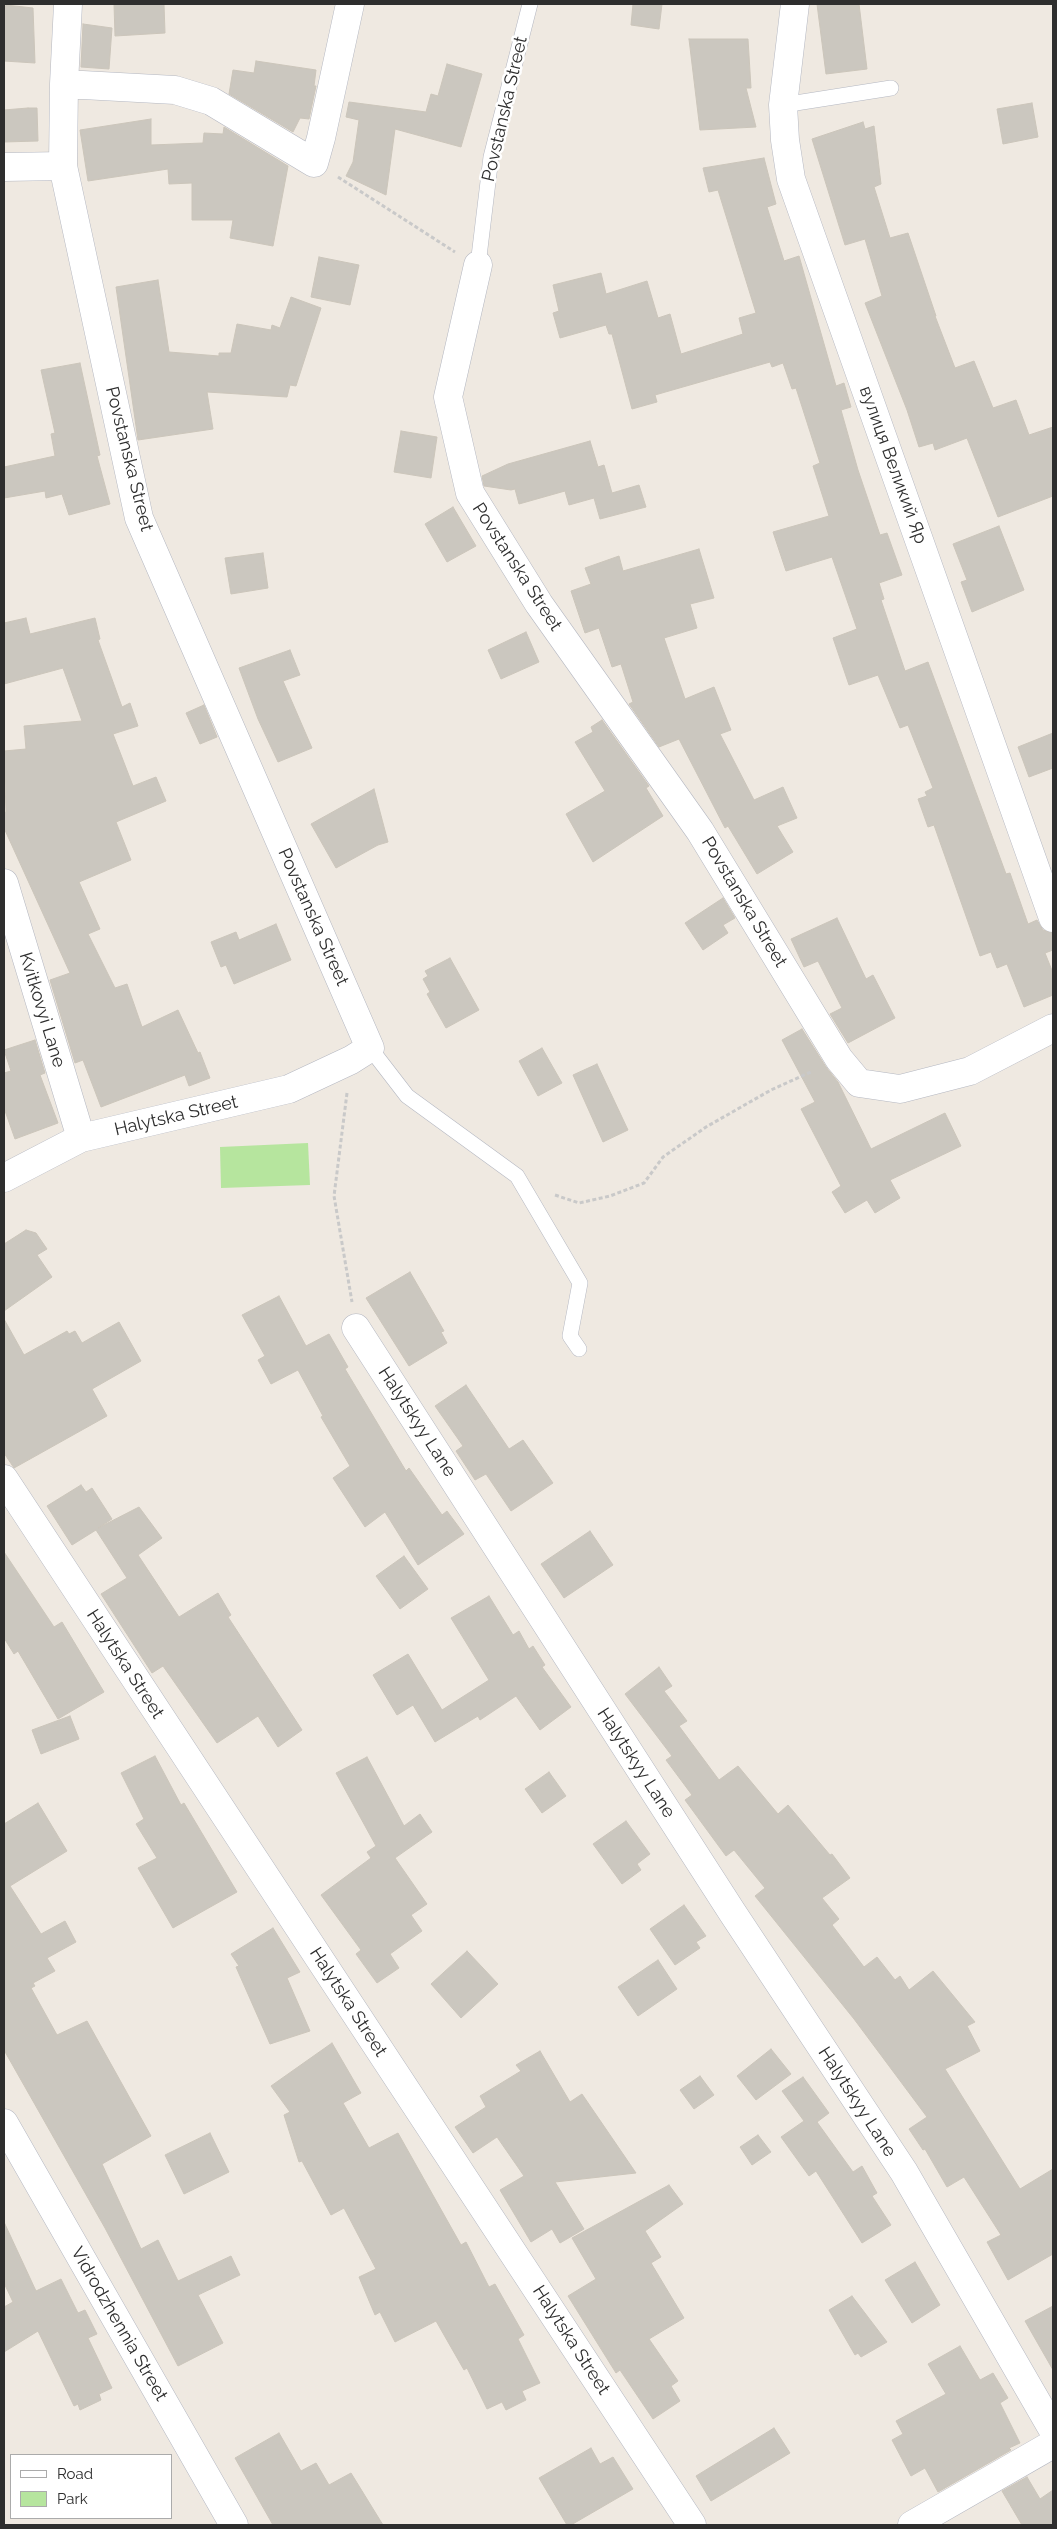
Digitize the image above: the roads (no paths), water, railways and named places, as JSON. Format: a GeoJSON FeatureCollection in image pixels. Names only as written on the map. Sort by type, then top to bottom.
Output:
{"type":"FeatureCollection","features":[{"type":"Feature","properties":{"kind":"street","name":"Povstanska Street"},"geometry":{"type":"LineString","coordinates":[[68,4],[64,84],[63,166],[139,518],[360,1054]]}},
{"type":"Feature","properties":{"kind":"street"},"geometry":{"type":"LineString","coordinates":[[64,84],[175,90],[211,101],[314,162],[350,4]]}},
{"type":"Feature","properties":{"kind":"street","name":"вулиця Великий Яр"},"geometry":{"type":"LineString","coordinates":[[796,4],[783,105],[784,140],[791,179],[1053,918]]}},
{"type":"Feature","properties":{"kind":"street"},"geometry":{"type":"LineString","coordinates":[[4,167],[63,166]]}},
{"type":"Feature","properties":{"kind":"street","name":"Povstanska Street"},"geometry":{"type":"LineString","coordinates":[[468,259],[448,397],[470,493],[539,604],[700,831],[839,1058],[859,1083],[900,1089],[970,1071],[1053,1028]]}},
{"type":"Feature","properties":{"kind":"street","name":"Kvitkovyi Lane"},"geometry":{"type":"LineString","coordinates":[[4,883],[80,1138]]}},
{"type":"Feature","properties":{"kind":"street","name":"Halytska Street"},"geometry":{"type":"LineString","coordinates":[[4,1178],[80,1138],[288,1089],[360,1054]]}},
{"type":"Feature","properties":{"kind":"street","name":"Halytskyy Lane"},"geometry":{"type":"LineString","coordinates":[[356,1328],[732,1912],[904,2172],[1053,2430]]}},
{"type":"Feature","properties":{"kind":"street","name":"Halytska Street"},"geometry":{"type":"LineString","coordinates":[[4,1479],[692,2525]]}},
{"type":"Feature","properties":{"kind":"street","name":"Vidrodzhennia Street"},"geometry":{"type":"LineString","coordinates":[[4,2123],[234,2525]]}},
{"type":"Feature","properties":{"kind":"street"},"geometry":{"type":"LineString","coordinates":[[912,2525],[1053,2444]]}},
{"type":"Feature","properties":{"kind":"lane","name":"Povstanska Street"},"geometry":{"type":"LineString","coordinates":[[468,259],[491,157],[530,4]]}},
{"type":"Feature","properties":{"kind":"lane"},"geometry":{"type":"LineString","coordinates":[[783,105],[891,88]]}},
{"type":"Feature","properties":{"kind":"lane"},"geometry":{"type":"LineString","coordinates":[[360,1054],[407,1096],[517,1176],[580,1283],[570,1336],[579,1349]]}}]}
